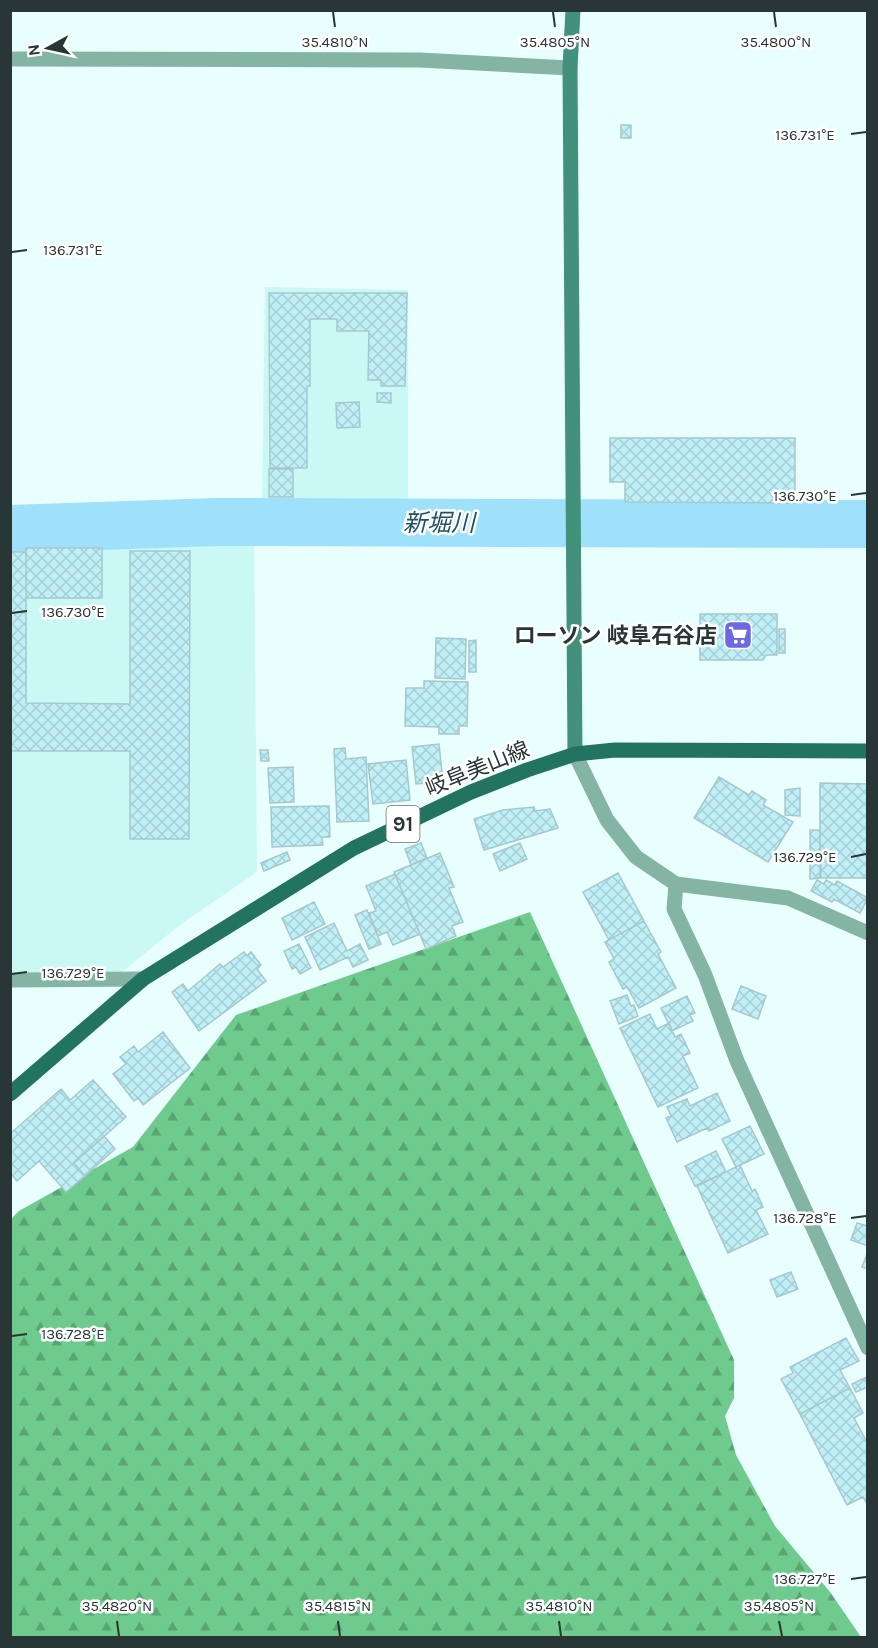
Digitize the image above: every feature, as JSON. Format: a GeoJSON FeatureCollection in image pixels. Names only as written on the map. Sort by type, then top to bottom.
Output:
{"type":"FeatureCollection","features":[{"type":"Feature","properties":{"kind":"main road","name":"岐阜美山線"},"geometry":{"type":"LineString","coordinates":[[10,1094],[143,979],[354,848],[471,792],[574,754],[615,750],[867,751]]}},
{"type":"Feature","properties":{"kind":"street"},"geometry":{"type":"LineString","coordinates":[[573,10],[570,68],[574,754],[614,830],[636,857],[676,884],[788,898],[867,933]]}},
{"type":"Feature","properties":{"kind":"street"},"geometry":{"type":"LineString","coordinates":[[10,59],[420,60],[570,68]]}},
{"type":"Feature","properties":{"kind":"street"},"geometry":{"type":"LineString","coordinates":[[676,884],[674,909],[705,975],[737,1061],[867,1348]]}},
{"type":"Feature","properties":{"kind":"street"},"geometry":{"type":"LineString","coordinates":[[10,980],[143,979]]}},
{"type":"Feature","properties":{"kind":"shaded area"},"geometry":{"type":"Polygon","coordinates":[[[265,287],[408,290],[408,505],[262,506],[265,287]]]}},
{"type":"Feature","properties":{"kind":"shaded area"},"geometry":{"type":"Polygon","coordinates":[[[254,536],[257,872],[181,924],[122,972],[11,972],[10,540],[254,536]]]}},
{"type":"Feature","properties":{"kind":"green space"},"geometry":{"type":"Polygon","coordinates":[[[530,912],[734,1360],[734,1398],[725,1416],[736,1455],[775,1526],[830,1592],[861,1637],[11,1638],[11,1219],[19,1211],[133,1147],[236,1015],[530,912]]]}},
{"type":"Feature","properties":{"kind":"building"},"geometry":{"type":"Polygon","coordinates":[[[621,125],[631,125],[631,138],[621,138],[621,125]]]}},
{"type":"Feature","properties":{"kind":"building"},"geometry":{"type":"Polygon","coordinates":[[[269,293],[407,293],[405,386],[381,386],[381,380],[368,380],[369,331],[337,331],[337,319],[310,319],[307,468],[270,468],[269,293]]]}},
{"type":"Feature","properties":{"kind":"building"},"geometry":{"type":"Polygon","coordinates":[[[377,393],[391,393],[391,403],[377,402],[377,393]]]}},
{"type":"Feature","properties":{"kind":"building"},"geometry":{"type":"Polygon","coordinates":[[[359,402],[360,427],[337,428],[336,403],[359,402]]]}},
{"type":"Feature","properties":{"kind":"building"},"geometry":{"type":"Polygon","coordinates":[[[610,438],[795,438],[795,503],[625,502],[625,482],[610,482],[610,438]]]}},
{"type":"Feature","properties":{"kind":"building"},"geometry":{"type":"Polygon","coordinates":[[[269,469],[293,469],[293,497],[269,497],[269,469]]]}},
{"type":"Feature","properties":{"kind":"building"},"geometry":{"type":"Polygon","coordinates":[[[26,548],[102,548],[102,598],[26,598],[26,548]]]}},
{"type":"Feature","properties":{"kind":"building"},"geometry":{"type":"Polygon","coordinates":[[[130,551],[190,551],[189,839],[130,839],[130,751],[10,751],[10,552],[26,552],[26,703],[130,704],[130,551]]]}},
{"type":"Feature","properties":{"kind":"building","name":"ローソン 岐阜石谷店"},"geometry":{"type":"Polygon","coordinates":[[[700,614],[777,614],[777,655],[766,655],[763,660],[700,660],[700,614]]]}},
{"type":"Feature","properties":{"kind":"building"},"geometry":{"type":"Polygon","coordinates":[[[779,629],[785,629],[785,653],[779,653],[779,629]]]}},
{"type":"Feature","properties":{"kind":"building"},"geometry":{"type":"Polygon","coordinates":[[[436,638],[466,639],[465,679],[435,678],[436,638]]]}},
{"type":"Feature","properties":{"kind":"building"},"geometry":{"type":"Polygon","coordinates":[[[476,640],[476,672],[469,672],[469,641],[476,640]]]}},
{"type":"Feature","properties":{"kind":"building"},"geometry":{"type":"Polygon","coordinates":[[[424,681],[468,682],[467,726],[459,726],[459,734],[439,734],[439,727],[405,726],[406,688],[424,688],[424,681]]]}},
{"type":"Feature","properties":{"kind":"building"},"geometry":{"type":"Polygon","coordinates":[[[439,744],[443,782],[416,784],[412,747],[439,744]]]}},
{"type":"Feature","properties":{"kind":"building"},"geometry":{"type":"Polygon","coordinates":[[[345,748],[346,759],[366,757],[369,821],[337,822],[334,749],[345,748]]]}},
{"type":"Feature","properties":{"kind":"building"},"geometry":{"type":"Polygon","coordinates":[[[260,750],[268,750],[269,761],[261,761],[260,750]]]}},
{"type":"Feature","properties":{"kind":"building"},"geometry":{"type":"Polygon","coordinates":[[[406,760],[410,800],[373,804],[368,764],[406,760]]]}},
{"type":"Feature","properties":{"kind":"building"},"geometry":{"type":"Polygon","coordinates":[[[293,767],[294,802],[270,803],[268,768],[293,767]]]}},
{"type":"Feature","properties":{"kind":"building"},"geometry":{"type":"Polygon","coordinates":[[[719,777],[749,795],[752,791],[766,800],[763,805],[793,822],[768,862],[694,818],[719,777]]]}},
{"type":"Feature","properties":{"kind":"building"},"geometry":{"type":"Polygon","coordinates":[[[820,783],[868,784],[868,878],[820,878],[820,783]]]}},
{"type":"Feature","properties":{"kind":"building"},"geometry":{"type":"Polygon","coordinates":[[[800,788],[800,816],[785,815],[785,790],[800,788]]]}},
{"type":"Feature","properties":{"kind":"building"},"geometry":{"type":"Polygon","coordinates":[[[329,806],[330,837],[322,837],[323,845],[272,847],[271,807],[329,806]]]}},
{"type":"Feature","properties":{"kind":"building"},"geometry":{"type":"Polygon","coordinates":[[[534,807],[535,811],[550,809],[558,828],[484,850],[474,819],[503,810],[534,807]]]}},
{"type":"Feature","properties":{"kind":"building"},"geometry":{"type":"Polygon","coordinates":[[[810,830],[820,830],[821,878],[810,879],[810,830]]]}},
{"type":"Feature","properties":{"kind":"building"},"geometry":{"type":"Polygon","coordinates":[[[421,843],[427,858],[411,865],[405,849],[421,843]]]}},
{"type":"Feature","properties":{"kind":"building"},"geometry":{"type":"Polygon","coordinates":[[[520,843],[527,859],[500,871],[493,854],[520,843]]]}},
{"type":"Feature","properties":{"kind":"building"},"geometry":{"type":"Polygon","coordinates":[[[287,852],[290,860],[264,871],[261,863],[287,852]]]}},
{"type":"Feature","properties":{"kind":"building"},"geometry":{"type":"Polygon","coordinates":[[[440,853],[454,887],[449,888],[463,922],[452,926],[456,936],[426,949],[394,872],[440,853]]]}},
{"type":"Feature","properties":{"kind":"building"},"geometry":{"type":"Polygon","coordinates":[[[618,873],[644,921],[609,940],[583,892],[618,873]]]}},
{"type":"Feature","properties":{"kind":"building"},"geometry":{"type":"Polygon","coordinates":[[[395,874],[420,934],[393,945],[387,932],[378,936],[369,913],[376,911],[366,886],[395,874]]]}},
{"type":"Feature","properties":{"kind":"building"},"geometry":{"type":"Polygon","coordinates":[[[817,880],[824,884],[826,880],[835,885],[837,881],[868,898],[860,913],[834,899],[832,902],[811,891],[817,880]]]}},
{"type":"Feature","properties":{"kind":"building"},"geometry":{"type":"Polygon","coordinates":[[[314,902],[325,924],[292,940],[282,918],[314,902]]]}},
{"type":"Feature","properties":{"kind":"building"},"geometry":{"type":"Polygon","coordinates":[[[367,910],[381,944],[369,949],[355,915],[367,910]]]}},
{"type":"Feature","properties":{"kind":"building"},"geometry":{"type":"Polygon","coordinates":[[[644,921],[661,952],[658,954],[676,988],[639,1008],[627,987],[623,989],[609,962],[614,959],[605,942],[644,921]]]}},
{"type":"Feature","properties":{"kind":"building"},"geometry":{"type":"Polygon","coordinates":[[[334,923],[347,951],[360,944],[368,960],[353,967],[348,957],[320,970],[305,937],[334,923]]]}},
{"type":"Feature","properties":{"kind":"building"},"geometry":{"type":"Polygon","coordinates":[[[299,944],[311,968],[300,974],[296,967],[292,969],[284,951],[299,944]]]}},
{"type":"Feature","properties":{"kind":"building"},"geometry":{"type":"Polygon","coordinates":[[[244,952],[247,956],[251,952],[261,965],[257,969],[266,981],[199,1031],[172,992],[183,984],[188,991],[220,964],[223,967],[244,952]]]}},
{"type":"Feature","properties":{"kind":"building"},"geometry":{"type":"Polygon","coordinates":[[[741,986],[766,996],[758,1019],[732,1009],[741,986]]]}},
{"type":"Feature","properties":{"kind":"building"},"geometry":{"type":"Polygon","coordinates":[[[627,995],[638,1016],[619,1024],[610,1001],[627,995]]]}},
{"type":"Feature","properties":{"kind":"building"},"geometry":{"type":"Polygon","coordinates":[[[687,996],[695,1013],[690,1015],[693,1021],[672,1031],[661,1008],[687,996]]]}},
{"type":"Feature","properties":{"kind":"building"},"geometry":{"type":"Polygon","coordinates":[[[650,1014],[657,1029],[669,1023],[675,1037],[681,1034],[690,1053],[683,1056],[698,1088],[658,1107],[620,1028],[650,1014]]]}},
{"type":"Feature","properties":{"kind":"building"},"geometry":{"type":"Polygon","coordinates":[[[163,1032],[190,1068],[143,1105],[138,1098],[134,1101],[113,1074],[126,1064],[120,1057],[134,1046],[138,1052],[163,1032]]]}},
{"type":"Feature","properties":{"kind":"building"},"geometry":{"type":"Polygon","coordinates":[[[93,1080],[126,1117],[74,1163],[85,1176],[66,1192],[39,1161],[17,1181],[10,1173],[10,1134],[61,1089],[70,1100],[93,1080]]]}},
{"type":"Feature","properties":{"kind":"building"},"geometry":{"type":"Polygon","coordinates":[[[717,1093],[730,1121],[709,1131],[707,1128],[677,1142],[666,1118],[671,1116],[667,1107],[687,1099],[690,1106],[717,1093]]]}},
{"type":"Feature","properties":{"kind":"building"},"geometry":{"type":"Polygon","coordinates":[[[750,1126],[764,1154],[736,1167],[722,1139],[750,1126]]]}},
{"type":"Feature","properties":{"kind":"building"},"geometry":{"type":"Polygon","coordinates":[[[104,1136],[115,1149],[85,1176],[74,1163],[104,1136]]]}},
{"type":"Feature","properties":{"kind":"building"},"geometry":{"type":"Polygon","coordinates":[[[716,1151],[726,1172],[695,1186],[685,1166],[716,1151]]]}},
{"type":"Feature","properties":{"kind":"building"},"geometry":{"type":"Polygon","coordinates":[[[740,1165],[752,1191],[755,1189],[763,1207],[756,1210],[768,1234],[728,1253],[697,1186],[740,1165]]]}},
{"type":"Feature","properties":{"kind":"building"},"geometry":{"type":"Polygon","coordinates":[[[857,1223],[868,1226],[868,1246],[851,1240],[857,1223]]]}},
{"type":"Feature","properties":{"kind":"building"},"geometry":{"type":"Polygon","coordinates":[[[868,1251],[868,1269],[862,1267],[868,1251]]]}},
{"type":"Feature","properties":{"kind":"building"},"geometry":{"type":"Polygon","coordinates":[[[791,1272],[798,1289],[777,1297],[770,1280],[791,1272]]]}},
{"type":"Feature","properties":{"kind":"building"},"geometry":{"type":"Polygon","coordinates":[[[846,1338],[859,1361],[840,1370],[850,1388],[800,1414],[781,1379],[793,1373],[790,1367],[846,1338]]]}},
{"type":"Feature","properties":{"kind":"building"},"geometry":{"type":"Polygon","coordinates":[[[867,1377],[868,1387],[856,1392],[852,1384],[867,1377]]]}},
{"type":"Feature","properties":{"kind":"building"},"geometry":{"type":"Polygon","coordinates":[[[850,1388],[863,1413],[854,1418],[868,1444],[868,1501],[866,1502],[863,1497],[847,1505],[800,1414],[850,1388]]]}},
{"type":"Feature","properties":{"kind":"waterway","name":"新堀川"},"geometry":{"type":"LineString","coordinates":[[10,529],[217,522],[868,524]]}},
{"type":"Feature","properties":{"kind":"place","name":"ローソン 岐阜石谷店"},"geometry":{"type":"Point","coordinates":[738,635]}}]}
